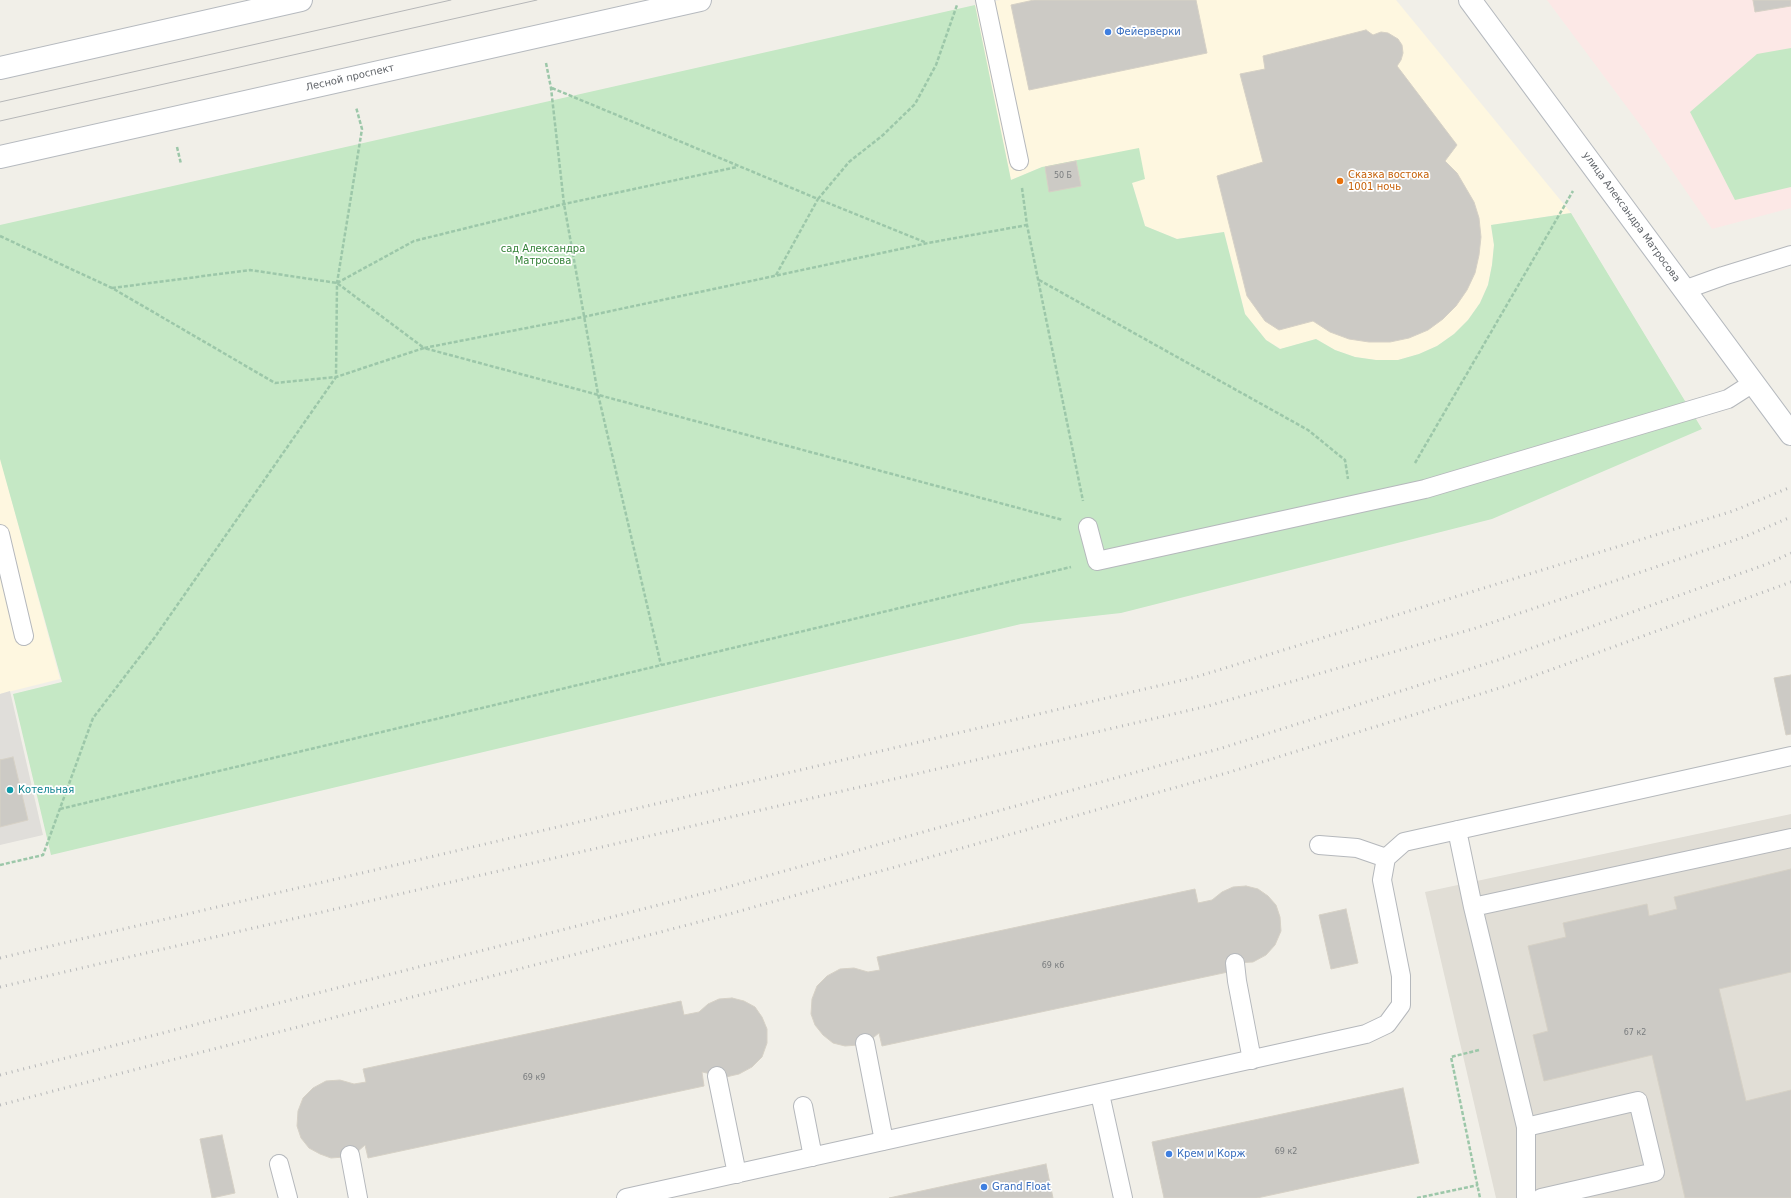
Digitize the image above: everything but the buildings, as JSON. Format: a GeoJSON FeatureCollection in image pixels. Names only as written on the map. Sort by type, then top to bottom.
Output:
{"type":"FeatureCollection","features":[{"type":"Feature","properties":{"kind":"main road"},"geometry":{"type":"LineString","coordinates":[[0,68],[301,0]]}},
{"type":"Feature","properties":{"kind":"main road","name":"Лесной проспект"},"geometry":{"type":"LineString","coordinates":[[0,157],[700,0]]}},
{"type":"Feature","properties":{"kind":"main road","name":"улица Александра Матросова"},"geometry":{"type":"LineString","coordinates":[[1470,0],[1791,434]]}},
{"type":"Feature","properties":{"kind":"lane"},"geometry":{"type":"LineString","coordinates":[[986,0],[1019,161]]}},
{"type":"Feature","properties":{"kind":"lane"},"geometry":{"type":"LineString","coordinates":[[1684,290],[1791,255]]}},
{"type":"Feature","properties":{"kind":"lane"},"geometry":{"type":"LineString","coordinates":[[1088,527],[1097,560],[1425,489],[1728,399],[1753,383]]}},
{"type":"Feature","properties":{"kind":"lane"},"geometry":{"type":"LineString","coordinates":[[0,534],[24,636]]}},
{"type":"Feature","properties":{"kind":"lane"},"geometry":{"type":"LineString","coordinates":[[626,1198],[1366,1034],[1388,1024],[1401,1005],[1401,976],[1382,880],[1386,858],[1404,842],[1791,756]]}},
{"type":"Feature","properties":{"kind":"lane"},"geometry":{"type":"LineString","coordinates":[[1457,830],[1473,907],[1526,1128],[1526,1198]]}},
{"type":"Feature","properties":{"kind":"lane"},"geometry":{"type":"LineString","coordinates":[[1473,907],[1791,838]]}},
{"type":"Feature","properties":{"kind":"lane"},"geometry":{"type":"LineString","coordinates":[[1319,845],[1357,848],[1386,858]]}},
{"type":"Feature","properties":{"kind":"lane"},"geometry":{"type":"LineString","coordinates":[[1235,963],[1252,1060]]}},
{"type":"Feature","properties":{"kind":"lane"},"geometry":{"type":"LineString","coordinates":[[865,1042],[884,1142]]}},
{"type":"Feature","properties":{"kind":"lane"},"geometry":{"type":"LineString","coordinates":[[717,1076],[737,1174]]}},
{"type":"Feature","properties":{"kind":"lane"},"geometry":{"type":"LineString","coordinates":[[1100,1094],[1123,1198]]}},
{"type":"Feature","properties":{"kind":"lane"},"geometry":{"type":"LineString","coordinates":[[1526,1128],[1638,1101],[1655,1172],[1541,1198]]}},
{"type":"Feature","properties":{"kind":"lane"},"geometry":{"type":"LineString","coordinates":[[803,1106],[813,1157]]}},
{"type":"Feature","properties":{"kind":"lane"},"geometry":{"type":"LineString","coordinates":[[350,1155],[358,1198]]}},
{"type":"Feature","properties":{"kind":"lane"},"geometry":{"type":"LineString","coordinates":[[279,1164],[288,1198]]}},
{"type":"Feature","properties":{"kind":"path"},"geometry":{"type":"LineString","coordinates":[[776,275],[818,199],[848,162],[883,135],[915,104],[936,65],[959,2]]}},
{"type":"Feature","properties":{"kind":"path"},"geometry":{"type":"LineString","coordinates":[[661,665],[598,394],[583,317],[564,204],[551,88],[737,167],[928,243]]}},
{"type":"Feature","properties":{"kind":"path"},"geometry":{"type":"LineString","coordinates":[[0,865],[43,855],[93,718],[155,637],[336,377],[337,283],[362,129]]}},
{"type":"Feature","properties":{"kind":"path"},"geometry":{"type":"LineString","coordinates":[[112,288],[250,270],[337,283],[424,348],[1088,527],[1027,225],[1019,161]]}},
{"type":"Feature","properties":{"kind":"path"},"geometry":{"type":"LineString","coordinates":[[337,283],[414,241],[564,204],[737,167]]}},
{"type":"Feature","properties":{"kind":"path"},"geometry":{"type":"LineString","coordinates":[[1396,495],[1573,191]]}},
{"type":"Feature","properties":{"kind":"path"},"geometry":{"type":"LineString","coordinates":[[0,236],[112,288],[275,383],[336,377],[424,348],[583,317],[928,243],[1027,225]]}},
{"type":"Feature","properties":{"kind":"path"},"geometry":{"type":"LineString","coordinates":[[1039,280],[1308,430],[1345,460],[1353,504]]}},
{"type":"Feature","properties":{"kind":"path"},"geometry":{"type":"LineString","coordinates":[[60,809],[1097,560]]}},
{"type":"Feature","properties":{"kind":"path"},"geometry":{"type":"LineString","coordinates":[[1463,1054],[1451,1057],[1480,1198]]}},
{"type":"Feature","properties":{"kind":"path"},"geometry":{"type":"LineString","coordinates":[[1417,1198],[1478,1185]]}},
{"type":"Feature","properties":{"kind":"shaded area"},"geometry":{"type":"Polygon","coordinates":[[[1000,0],[1396,0],[1571,213],[1491,225],[1494,245],[1492,265],[1488,285],[1480,303],[1468,320],[1454,334],[1437,346],[1419,354],[1398,360],[1376,360],[1355,357],[1335,350],[1316,339],[1281,349],[1266,340],[1245,314],[1224,232],[1177,239],[1145,226],[1132,183],[1042,167],[1011,180],[975,5],[1000,0]]]}},
{"type":"Feature","properties":{"kind":"shaded area"},"geometry":{"type":"Polygon","coordinates":[[[1547,0],[1791,0],[1791,208],[1712,229],[1644,130],[1547,0]]]}},
{"type":"Feature","properties":{"kind":"shaded area"},"geometry":{"type":"Polygon","coordinates":[[[0,457],[60,679],[0,694],[0,457]]]}},
{"type":"Feature","properties":{"kind":"shaded area"},"geometry":{"type":"Polygon","coordinates":[[[10,691],[43,835],[0,845],[0,694],[10,691]]]}},
{"type":"Feature","properties":{"kind":"shaded area"},"geometry":{"type":"Polygon","coordinates":[[[1791,814],[1791,1198],[1496,1198],[1425,892],[1791,814]]]}},
{"type":"Feature","properties":{"kind":"green space","name":"cад Александра Матросова"},"geometry":{"type":"Polygon","coordinates":[[[975,5],[1011,180],[1042,167],[1139,148],[1145,179],[1132,183],[1145,226],[1177,239],[1224,232],[1245,314],[1266,340],[1280,349],[1316,339],[1335,350],[1355,357],[1376,360],[1398,360],[1419,354],[1437,346],[1454,334],[1468,320],[1480,303],[1488,285],[1492,265],[1494,245],[1491,225],[1571,213],[1702,429],[1492,519],[1121,613],[1021,624],[51,855],[13,694],[62,682],[0,459],[0,225],[975,5]]]}},
{"type":"Feature","properties":{"kind":"green space"},"geometry":{"type":"Polygon","coordinates":[[[1791,48],[1791,187],[1735,200],[1690,112],[1757,54],[1791,48]]]}},
{"type":"Feature","properties":{"kind":"tram line"},"geometry":{"type":"LineString","coordinates":[[0,102],[451,0]]}},
{"type":"Feature","properties":{"kind":"tram line"},"geometry":{"type":"LineString","coordinates":[[0,121],[537,0]]}},
{"type":"Feature","properties":{"kind":"railway"},"geometry":{"type":"LineString","coordinates":[[0,958],[1196,677],[1733,511],[1791,487]]}},
{"type":"Feature","properties":{"kind":"railway"},"geometry":{"type":"LineString","coordinates":[[0,987],[1208,706],[1476,628],[1744,537],[1791,517]]}},
{"type":"Feature","properties":{"kind":"railway"},"geometry":{"type":"LineString","coordinates":[[0,1075],[724,888],[1222,748],[1498,660],[1767,564],[1791,553]]}},
{"type":"Feature","properties":{"kind":"railway"},"geometry":{"type":"LineString","coordinates":[[0,1105],[733,913],[1230,772],[1509,685],[1791,582]]}},
{"type":"Feature","properties":{"kind":"place","name":"Фейерверки"},"geometry":{"type":"Point","coordinates":[1108,32]}},
{"type":"Feature","properties":{"kind":"place","name":"Сказка востока 1001 ночь"},"geometry":{"type":"Point","coordinates":[1340,181]}},
{"type":"Feature","properties":{"kind":"place","name":"Котельная"},"geometry":{"type":"Point","coordinates":[10,790]}},
{"type":"Feature","properties":{"kind":"place","name":"Крем и Корж"},"geometry":{"type":"Point","coordinates":[1169,1154]}},
{"type":"Feature","properties":{"kind":"place","name":"Grand Float"},"geometry":{"type":"Point","coordinates":[984,1187]}}]}
